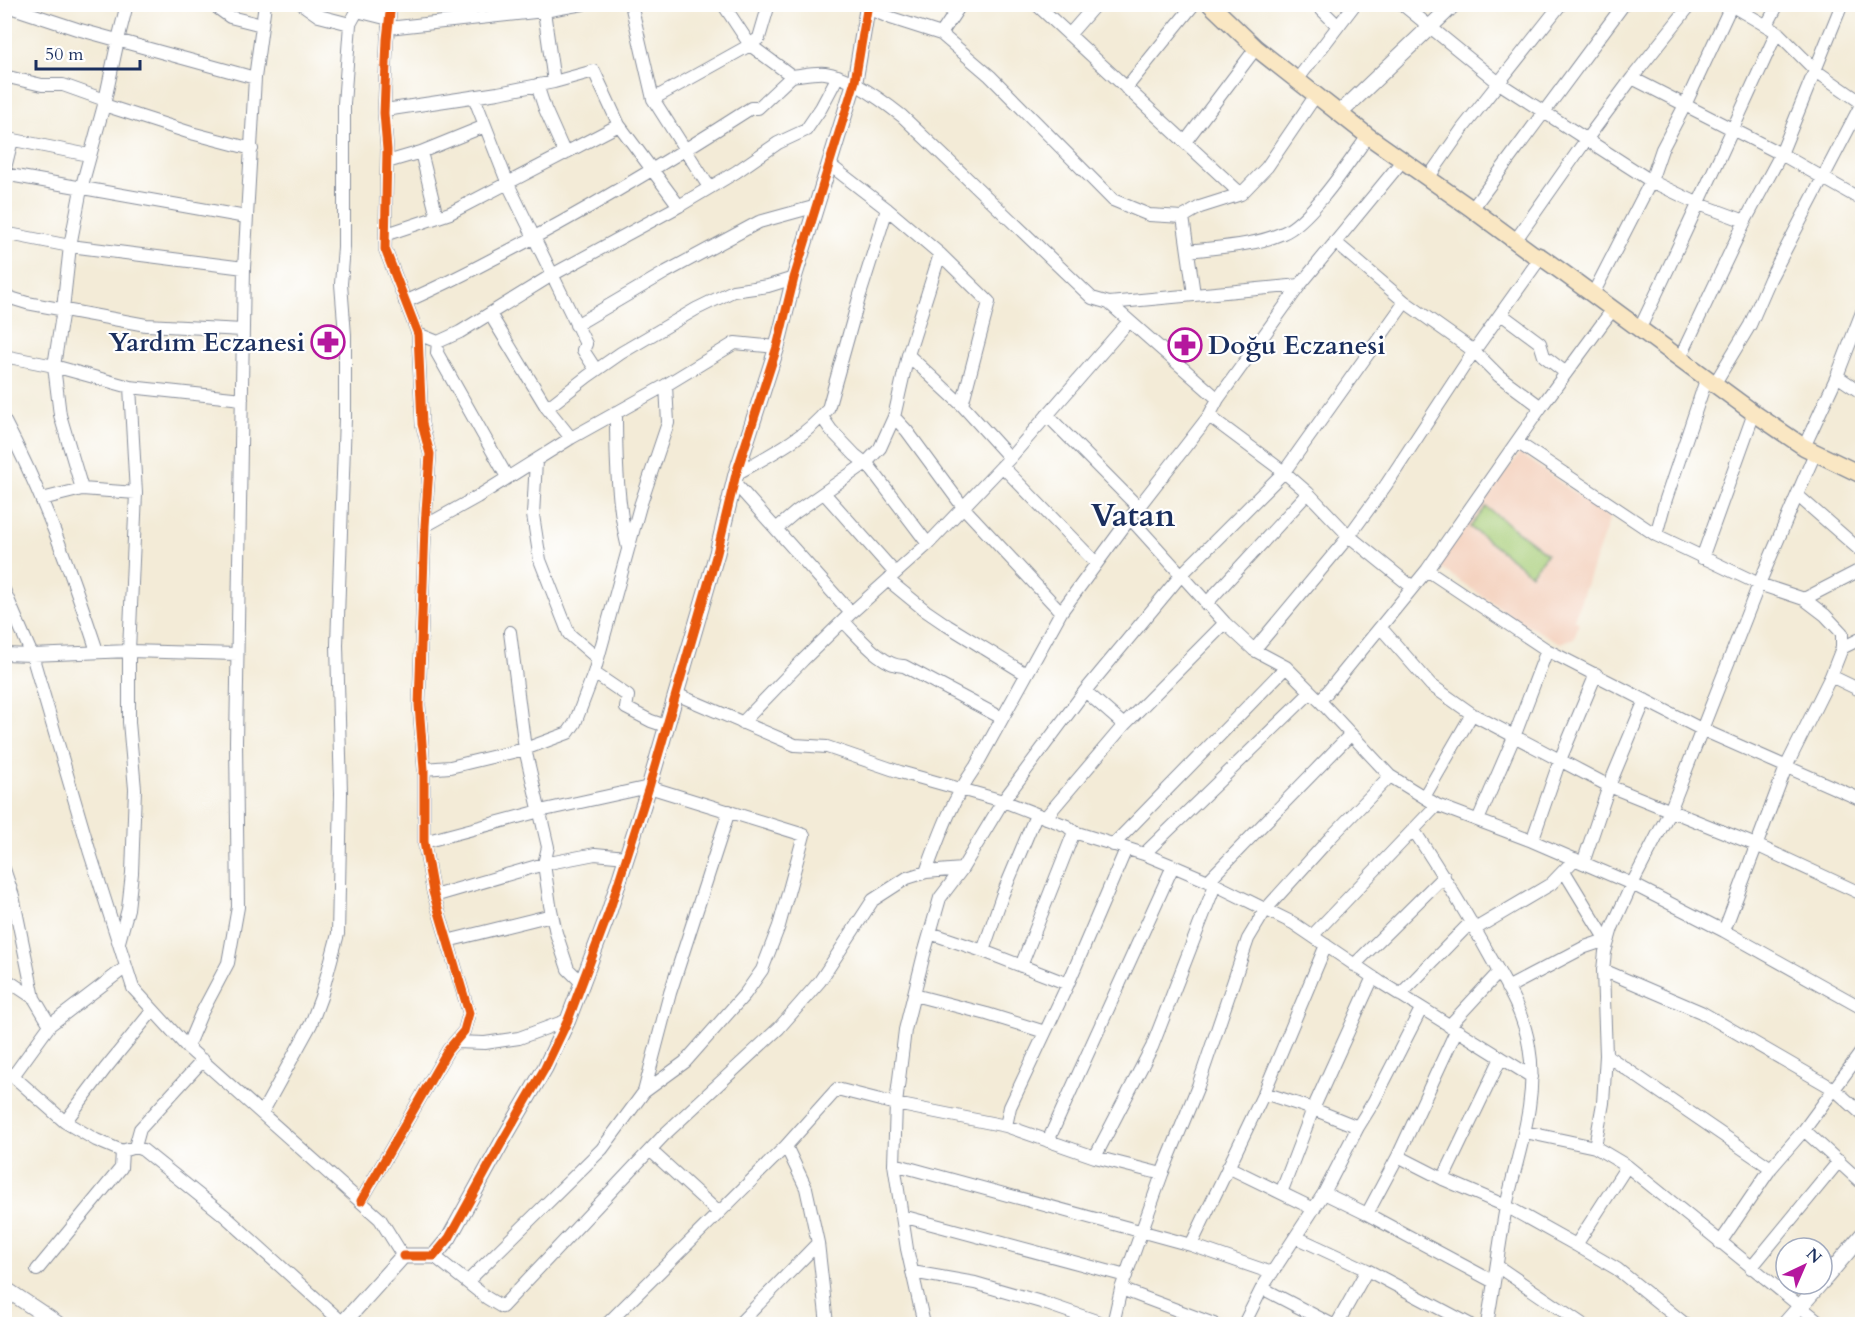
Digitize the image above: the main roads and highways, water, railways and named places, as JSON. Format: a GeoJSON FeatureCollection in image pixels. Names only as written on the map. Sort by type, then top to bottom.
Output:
{"type":"FeatureCollection","features":[{"type":"Feature","properties":{"kind":"main road"},"geometry":{"type":"LineString","coordinates":[[1210,4],[1256,48],[1368,136],[1593,294],[1754,413],[1809,450],[1863,475]]}},
{"type":"Feature","properties":{"kind":"place","name":"Yardım Eczanesi"},"geometry":{"type":"Point","coordinates":[328,342]}},
{"type":"Feature","properties":{"kind":"place","name":"Doğu Eczanesi"},"geometry":{"type":"Point","coordinates":[1185,345]}},
{"type":"Feature","properties":{"kind":"district","name":"Vatan"},"geometry":{"type":"Point","coordinates":[1133,516]}}]}
